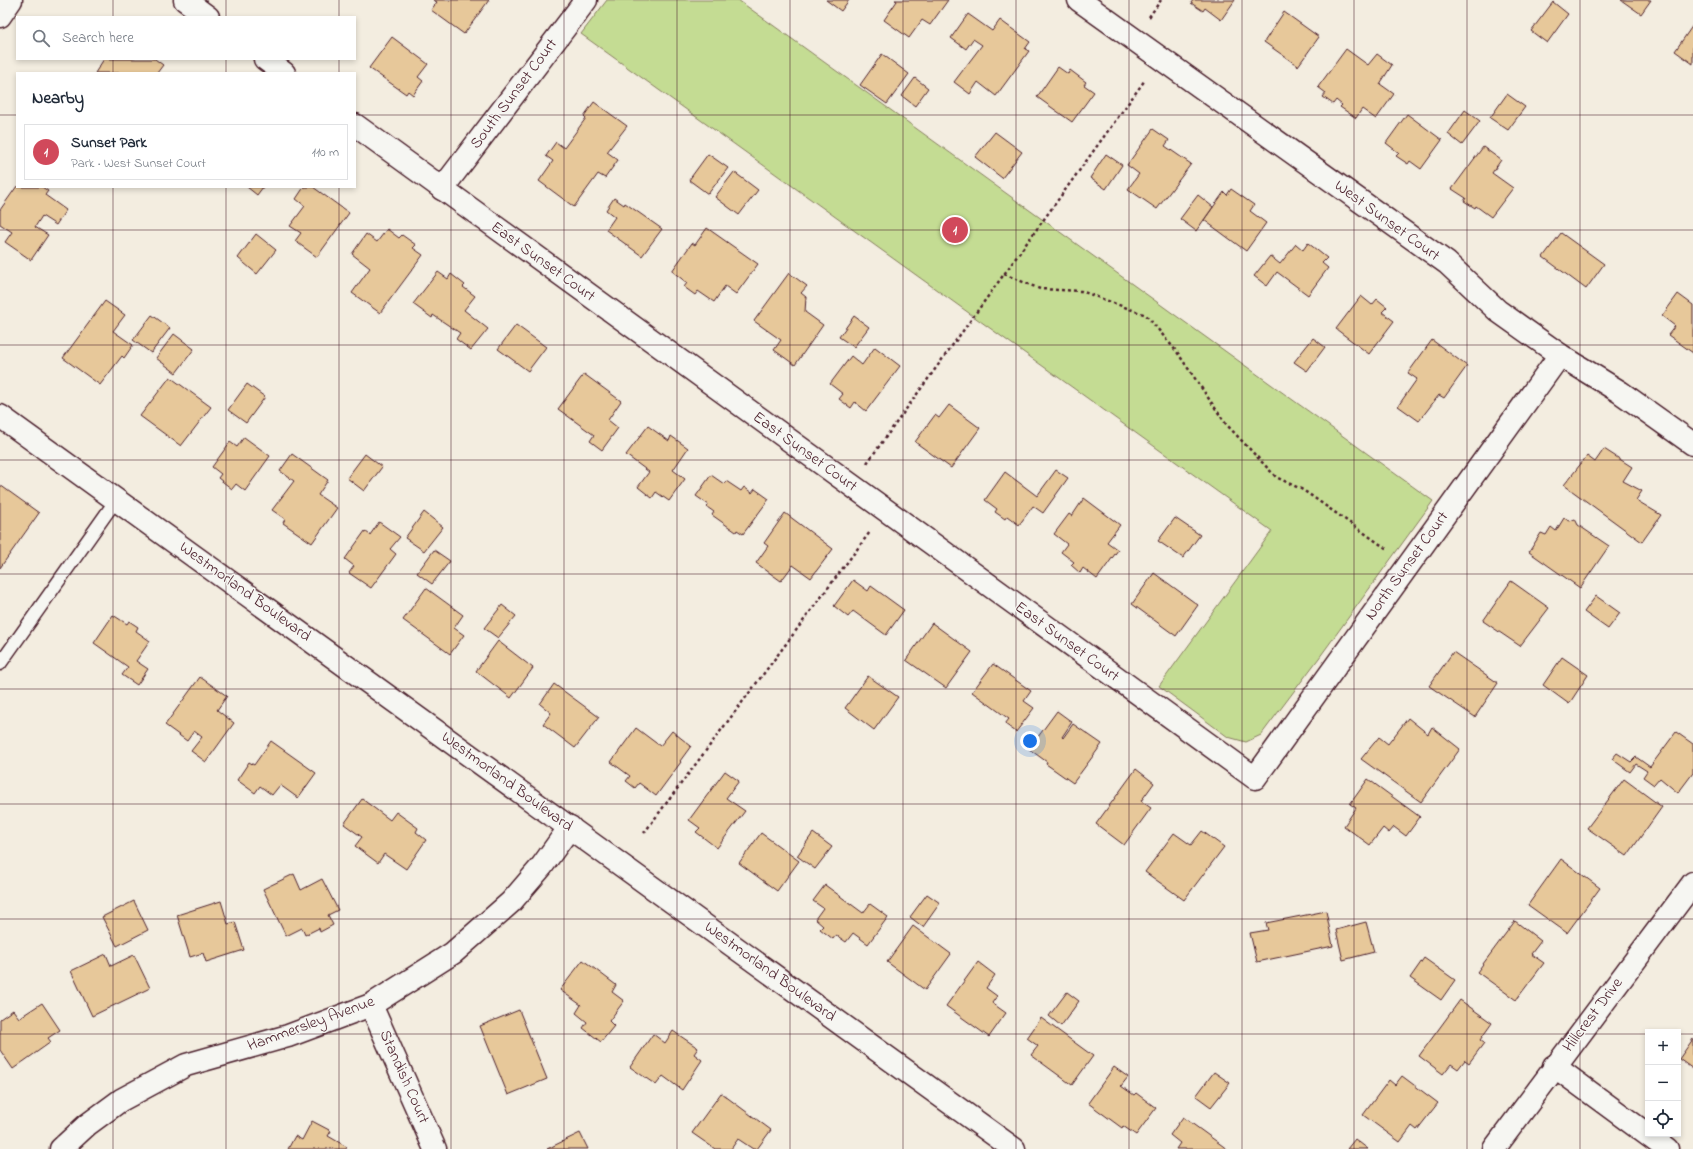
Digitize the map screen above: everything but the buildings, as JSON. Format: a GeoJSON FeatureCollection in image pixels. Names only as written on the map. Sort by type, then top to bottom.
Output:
{"type":"FeatureCollection","features":[{"type":"Feature","properties":{"kind":"street"},"geometry":{"type":"LineString","coordinates":[[0,16],[11,0]]}},
{"type":"Feature","properties":{"kind":"street"},"geometry":{"type":"LineString","coordinates":[[185,0],[207,16]]}},
{"type":"Feature","properties":{"kind":"street","name":"South Sunset Court"},"geometry":{"type":"LineString","coordinates":[[442,189],[586,0]]}},
{"type":"Feature","properties":{"kind":"street","name":"West Sunset Court"},"geometry":{"type":"LineString","coordinates":[[1079,0],[1447,263],[1498,312],[1560,355],[1620,392],[1693,444]]}},
{"type":"Feature","properties":{"kind":"street"},"geometry":{"type":"LineString","coordinates":[[266,60],[283,72]]}},
{"type":"Feature","properties":{"kind":"street","name":"East Sunset Court"},"geometry":{"type":"LineString","coordinates":[[356,126],[1255,778]]}},
{"type":"Feature","properties":{"kind":"street","name":"North Sunset Court"},"geometry":{"type":"LineString","coordinates":[[1255,778],[1560,355]]}},
{"type":"Feature","properties":{"kind":"street","name":"Westmorland Boulevard"},"geometry":{"type":"LineString","coordinates":[[0,416],[1014,1149]]}},
{"type":"Feature","properties":{"kind":"street","name":"Hammersley Avenue"},"geometry":{"type":"LineString","coordinates":[[60,1149],[87,1125],[121,1100],[186,1065],[288,1036],[371,1005],[453,953],[511,902],[542,866],[570,827]]}},
{"type":"Feature","properties":{"kind":"street","name":"Hillcrest Drive"},"geometry":{"type":"LineString","coordinates":[[1494,1149],[1554,1066],[1693,882]]}},
{"type":"Feature","properties":{"kind":"street","name":"Standish Court"},"geometry":{"type":"LineString","coordinates":[[371,1005],[435,1149]]}},
{"type":"Feature","properties":{"kind":"street"},"geometry":{"type":"LineString","coordinates":[[1554,1066],[1667,1149]]}},
{"type":"Feature","properties":{"kind":"lane"},"geometry":{"type":"LineString","coordinates":[[0,664],[116,500]]}},
{"type":"Feature","properties":{"kind":"path"},"geometry":{"type":"LineString","coordinates":[[850,485],[1160,58]]}},
{"type":"Feature","properties":{"kind":"path"},"geometry":{"type":"LineString","coordinates":[[1004,274],[1040,289],[1081,291],[1146,315],[1177,352],[1226,424],[1276,477],[1303,490],[1409,564]]}},
{"type":"Feature","properties":{"kind":"path"},"geometry":{"type":"LineString","coordinates":[[644,834],[886,511]]}},
{"type":"Feature","properties":{"kind":"green space"},"geometry":{"type":"Polygon","coordinates":[[[607,0],[738,0],[1433,501],[1261,735],[1246,742],[1228,737],[1159,686],[1272,531],[581,34],[607,0]]]}},
{"type":"Feature","properties":{"kind":"place","name":"Sunset Park"},"geometry":{"type":"Point","coordinates":[955,230]}}]}
